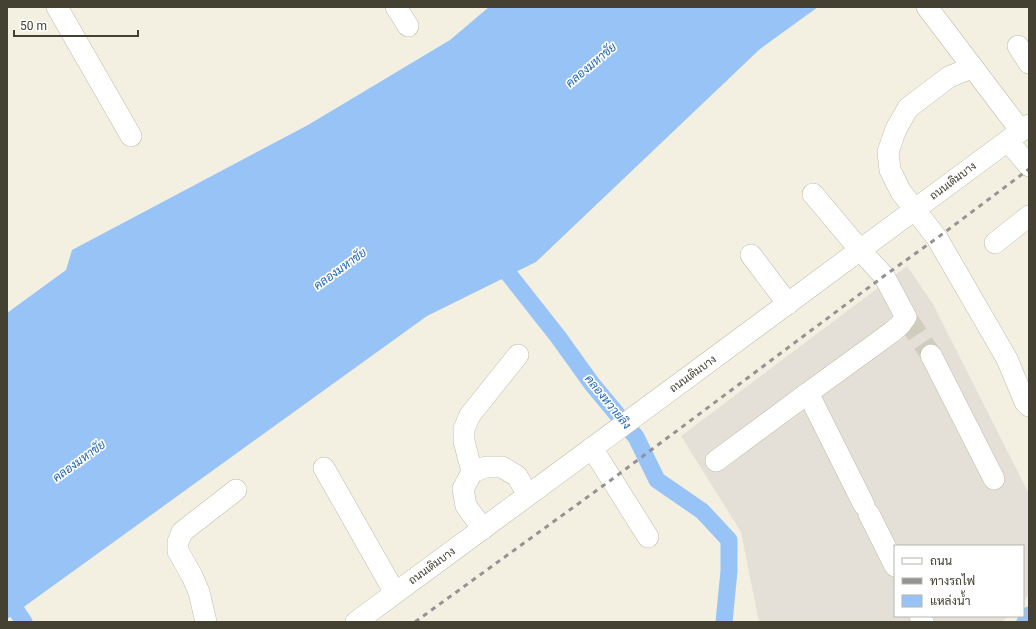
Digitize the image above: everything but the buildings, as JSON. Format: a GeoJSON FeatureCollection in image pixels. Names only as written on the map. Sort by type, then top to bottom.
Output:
{"type":"FeatureCollection","features":[{"type":"Feature","properties":{"kind":"street"},"geometry":{"type":"LineString","coordinates":[[45,7],[75,65]]}},
{"type":"Feature","properties":{"kind":"street"},"geometry":{"type":"LineString","coordinates":[[56,7],[131,136]]}},
{"type":"Feature","properties":{"kind":"street"},"geometry":{"type":"LineString","coordinates":[[396,7],[408,26]]}},
{"type":"Feature","properties":{"kind":"street"},"geometry":{"type":"LineString","coordinates":[[927,7],[1019,132],[1029,166]]}},
{"type":"Feature","properties":{"kind":"street"},"geometry":{"type":"LineString","coordinates":[[1018,46],[1029,63]]}},
{"type":"Feature","properties":{"kind":"street"},"geometry":{"type":"LineString","coordinates":[[973,68],[949,77],[908,108],[896,129],[888,152],[890,170],[901,192],[937,238],[1007,359],[1025,402],[1029,406]]}},
{"type":"Feature","properties":{"kind":"street","name":"ถนนเดิมบาง"},"geometry":{"type":"LineString","coordinates":[[356,622],[1019,132]]}},
{"type":"Feature","properties":{"kind":"street"},"geometry":{"type":"LineString","coordinates":[[716,461],[892,332],[906,317],[884,276],[813,194]]}},
{"type":"Feature","properties":{"kind":"street"},"geometry":{"type":"LineString","coordinates":[[995,243],[1029,216]]}},
{"type":"Feature","properties":{"kind":"street"},"geometry":{"type":"LineString","coordinates":[[751,255],[788,304]]}},
{"type":"Feature","properties":{"kind":"street"},"geometry":{"type":"LineString","coordinates":[[930,354],[994,479]]}},
{"type":"Feature","properties":{"kind":"street"},"geometry":{"type":"LineString","coordinates":[[483,529],[466,506],[463,489],[472,472],[464,441],[464,429],[470,415],[518,355]]}},
{"type":"Feature","properties":{"kind":"street"},"geometry":{"type":"LineString","coordinates":[[808,393],[894,564]]}},
{"type":"Feature","properties":{"kind":"street"},"geometry":{"type":"LineString","coordinates":[[592,448],[648,537]]}},
{"type":"Feature","properties":{"kind":"street"},"geometry":{"type":"LineString","coordinates":[[472,472],[486,467],[502,467],[517,476],[528,495]]}},
{"type":"Feature","properties":{"kind":"street"},"geometry":{"type":"LineString","coordinates":[[324,468],[395,594]]}},
{"type":"Feature","properties":{"kind":"street"},"geometry":{"type":"LineString","coordinates":[[206,622],[199,592],[178,551],[178,542],[182,532],[236,490]]}},
{"type":"Feature","properties":{"kind":"shaded area"},"geometry":{"type":"Polygon","coordinates":[[[907,266],[933,304],[1029,494],[1029,595],[1024,600],[1024,545],[894,545],[894,617],[1007,617],[1002,622],[759,622],[741,532],[681,436],[907,266]]]}},
{"type":"Feature","properties":{"kind":"water","name":"คลองมหาชัย"},"geometry":{"type":"Polygon","coordinates":[[[489,7],[818,7],[760,49],[536,262],[427,316],[7,619],[7,313],[66,270],[72,250],[308,125],[450,40],[489,7]]]}},
{"type":"Feature","properties":{"kind":"waterway","name":"คลองหวายลิง"},"geometry":{"type":"LineString","coordinates":[[496,258],[559,338],[592,384],[636,437],[657,480],[702,511],[729,540],[729,571],[724,622]]}},
{"type":"Feature","properties":{"kind":"waterway"},"geometry":{"type":"LineString","coordinates":[[7,597],[24,622]]}},
{"type":"Feature","properties":{"kind":"waterway","name":"คลองหวายลิง"},"geometry":{"type":"LineString","coordinates":[[1025,622],[1029,615]]}},
{"type":"Feature","properties":{"kind":"tunnel"},"geometry":{"type":"LineString","coordinates":[[906,317],[931,355]]}},
{"type":"Feature","properties":{"kind":"railway"},"geometry":{"type":"LineString","coordinates":[[415,622],[611,480],[1029,169]]}}]}
